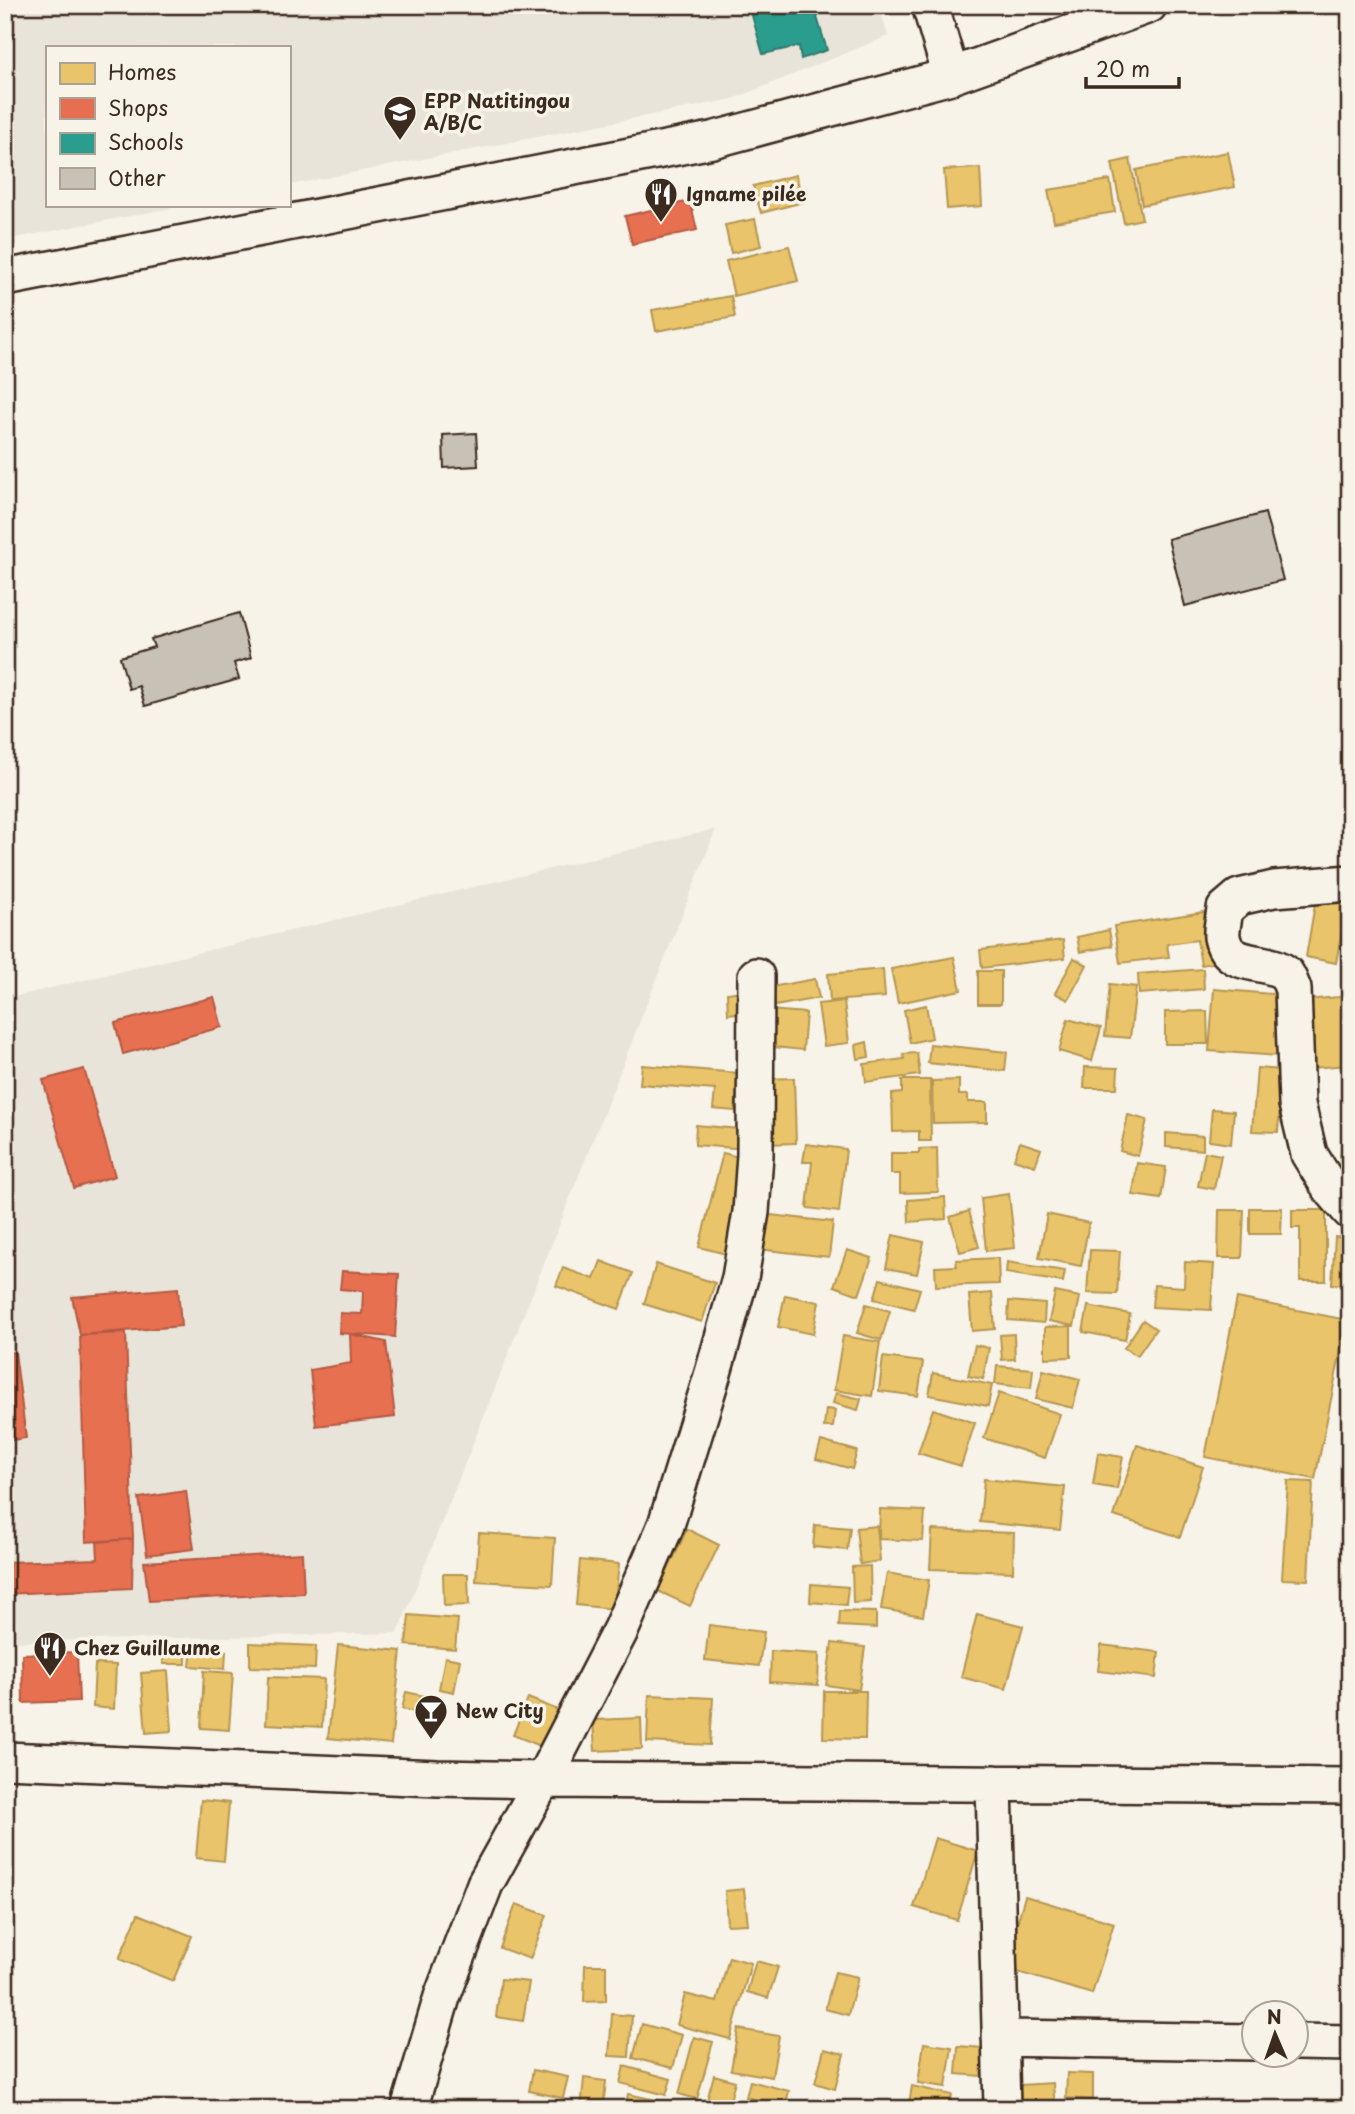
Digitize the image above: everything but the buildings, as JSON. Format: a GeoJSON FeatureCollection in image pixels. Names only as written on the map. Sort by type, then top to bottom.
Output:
{"type":"FeatureCollection","features":[{"type":"Feature","properties":{"kind":"street"},"geometry":{"type":"LineString","coordinates":[[930,5],[951,76]]}},
{"type":"Feature","properties":{"kind":"street"},"geometry":{"type":"LineString","coordinates":[[5,278],[712,140],[951,76],[1149,5]]}},
{"type":"Feature","properties":{"kind":"street"},"geometry":{"type":"LineString","coordinates":[[1350,883],[1274,889],[1239,897],[1224,909],[1222,937],[1227,950],[1239,959],[1278,969],[1287,975],[1293,989],[1297,1104],[1309,1154],[1330,1188],[1350,1211]]}},
{"type":"Feature","properties":{"kind":"street"},"geometry":{"type":"LineString","coordinates":[[409,2109],[442,1997],[485,1884],[543,1780],[621,1629],[666,1525],[713,1373],[740,1278],[751,1212],[755,1155],[756,976]]}},
{"type":"Feature","properties":{"kind":"street"},"geometry":{"type":"LineString","coordinates":[[5,1760],[437,1778],[1350,1786]]}},
{"type":"Feature","properties":{"kind":"street"},"geometry":{"type":"LineString","coordinates":[[993,1783],[1002,2109]]}},
{"type":"Feature","properties":{"kind":"street"},"geometry":{"type":"LineString","coordinates":[[1000,2038],[1240,2042]]}},
{"type":"Feature","properties":{"kind":"street"},"geometry":{"type":"LineString","coordinates":[[1310,2042],[1350,2043]]}},
{"type":"Feature","properties":{"kind":"shaded area","name":"EPP Natitingou A/B/C"},"geometry":{"type":"Polygon","coordinates":[[[5,5],[879,5],[888,36],[733,99],[290,185],[290,46],[46,46],[46,206],[182,206],[5,240],[5,5]]]}},
{"type":"Feature","properties":{"kind":"shaded area"},"geometry":{"type":"Polygon","coordinates":[[[716,829],[398,1633],[5,1642],[5,999],[716,829]]]}},
{"type":"Feature","properties":{"kind":"place","name":"EPP Natitingou A/B/C"},"geometry":{"type":"Point","coordinates":[400,142]}},
{"type":"Feature","properties":{"kind":"place","name":"Igname pilée"},"geometry":{"type":"Point","coordinates":[661,224]}},
{"type":"Feature","properties":{"kind":"place","name":"Chez Guillaume"},"geometry":{"type":"Point","coordinates":[50,1678]}},
{"type":"Feature","properties":{"kind":"place","name":"New City"},"geometry":{"type":"Point","coordinates":[431,1741]}}]}
